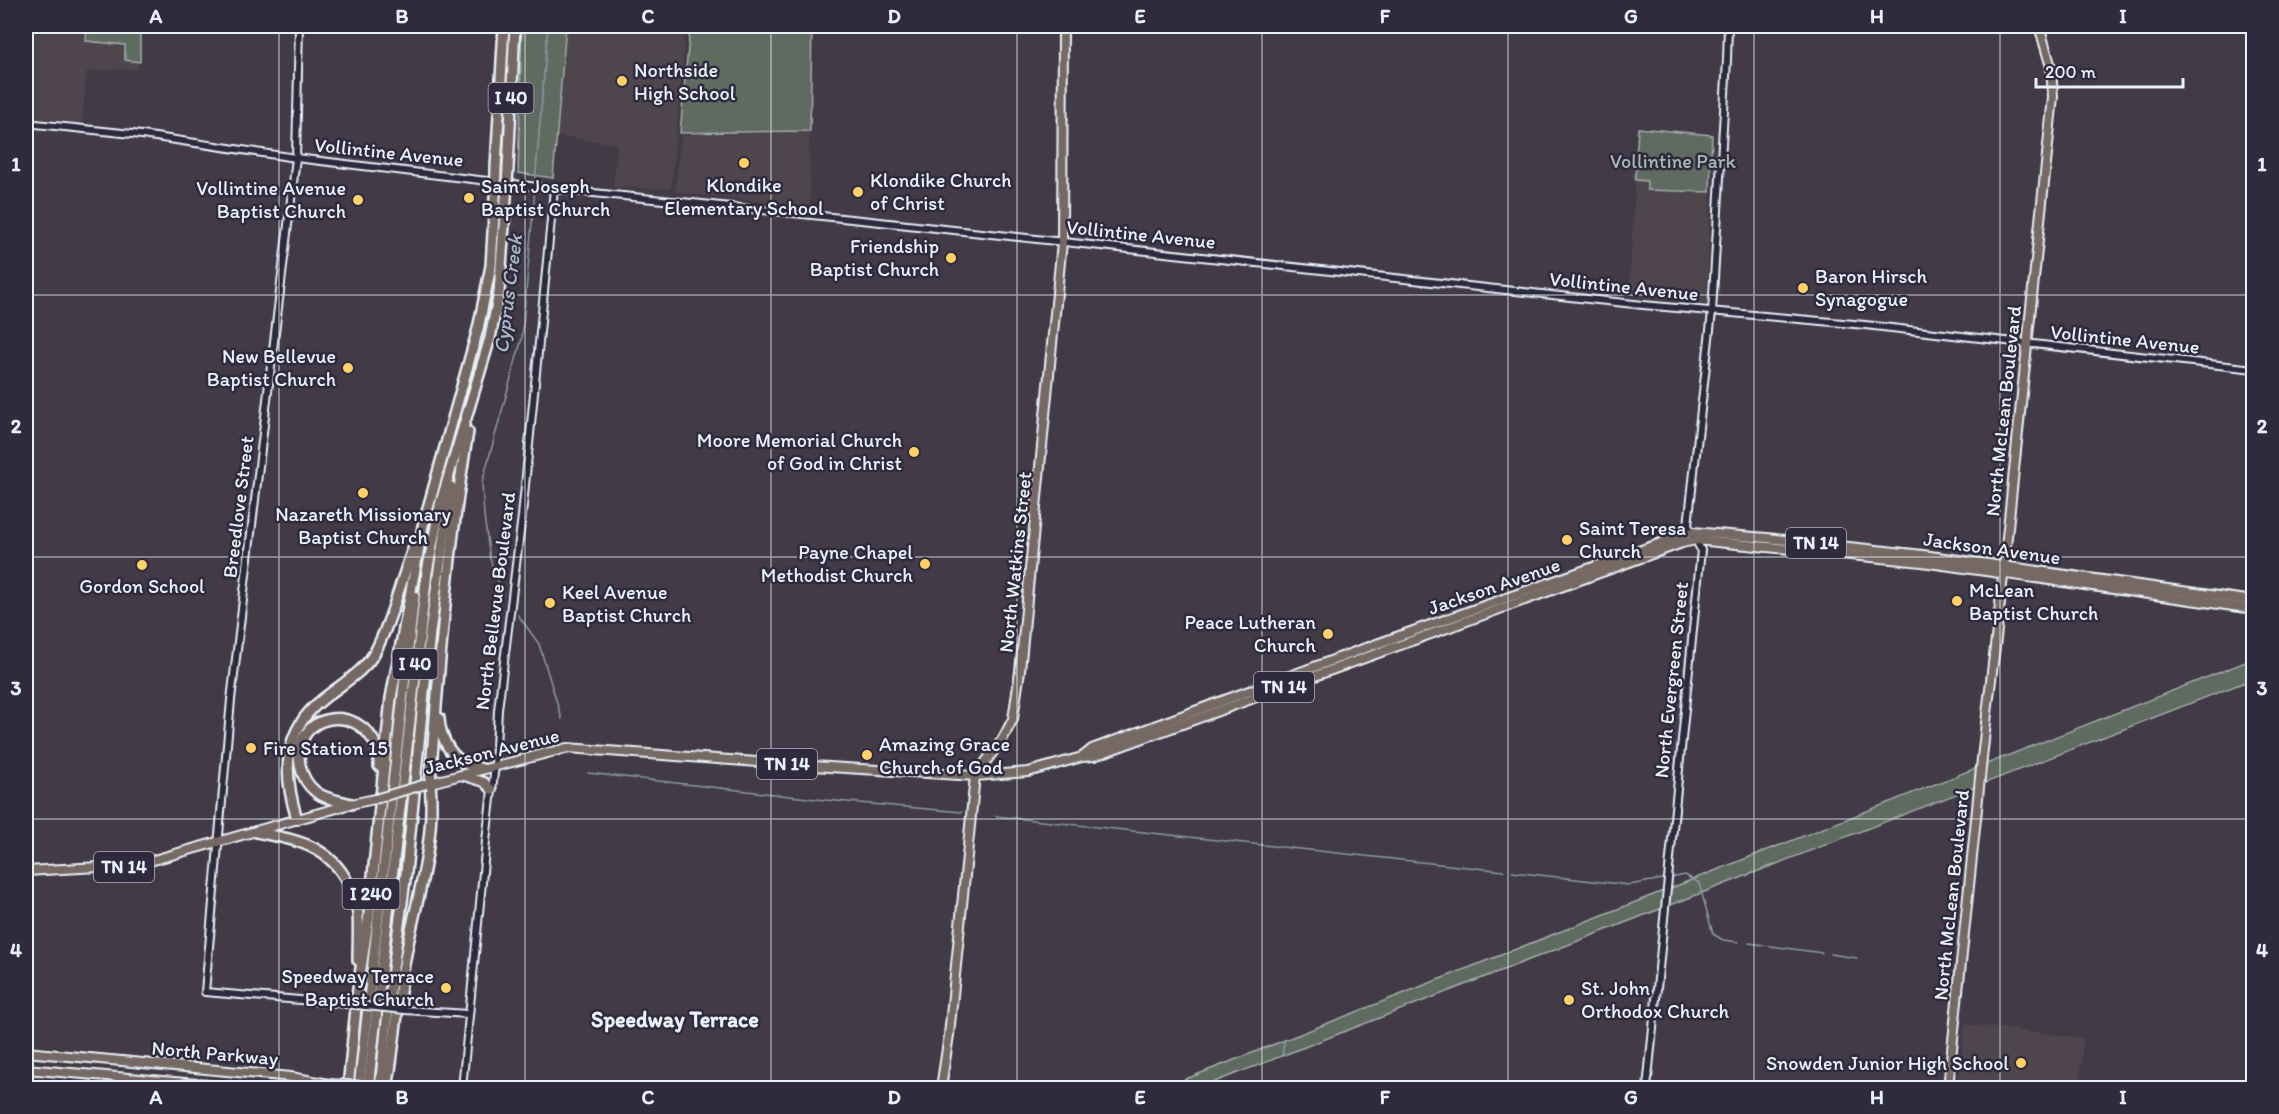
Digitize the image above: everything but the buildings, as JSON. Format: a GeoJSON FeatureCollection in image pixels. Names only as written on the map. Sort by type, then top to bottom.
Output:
{"type":"FeatureCollection","features":[{"type":"Feature","properties":{"kind":"highway","name":"I 40"},"geometry":{"type":"LineString","coordinates":[[359,1089],[420,537],[478,328],[491,266],[504,27]]}},
{"type":"Feature","properties":{"kind":"highway","name":"I 40"},"geometry":{"type":"LineString","coordinates":[[368,1089],[426,572],[440,505],[471,409],[499,294],[515,27]]}},
{"type":"Feature","properties":{"kind":"highway"},"geometry":{"type":"LineString","coordinates":[[386,1089],[405,959],[429,842],[433,807],[428,783],[456,499],[475,393]]}},
{"type":"Feature","properties":{"kind":"highway","name":"I 240"},"geometry":{"type":"LineString","coordinates":[[380,1089],[406,873],[430,632],[453,480],[471,409]]}},
{"type":"Feature","properties":{"kind":"highway"},"geometry":{"type":"LineString","coordinates":[[297,819],[287,778],[288,751],[297,731],[321,700],[360,671],[376,652],[423,526]]}},
{"type":"Feature","properties":{"kind":"highway","name":"I 240"},"geometry":{"type":"LineString","coordinates":[[348,1089],[357,988],[369,915],[390,698],[420,537]]}},
{"type":"Feature","properties":{"kind":"highway"},"geometry":{"type":"LineString","coordinates":[[437,691],[439,722],[451,752],[464,763],[482,769]]}},
{"type":"Feature","properties":{"kind":"highway"},"geometry":{"type":"LineString","coordinates":[[351,804],[317,793],[302,776],[298,751],[309,730],[317,722],[342,718],[364,730],[376,747],[381,778]]}},
{"type":"Feature","properties":{"kind":"highway"},"geometry":{"type":"LineString","coordinates":[[255,832],[296,840],[330,858],[340,869],[353,893],[358,912],[357,988]]}},
{"type":"Feature","properties":{"kind":"main road","name":"North Watkins Street"},"geometry":{"type":"LineString","coordinates":[[975,776],[1002,740],[1013,718],[1020,671],[1062,242],[1063,26]]}},
{"type":"Feature","properties":{"kind":"main road","name":"North McLean Boulevard"},"geometry":{"type":"LineString","coordinates":[[1948,1089],[1979,771],[2003,571],[2025,344],[2053,97],[2051,67],[2039,26]]}},
{"type":"Feature","properties":{"kind":"main road","name":"Jackson Avenue"},"geometry":{"type":"LineString","coordinates":[[1082,757],[1092,749],[1692,532],[1914,554],[2003,571],[2253,609]]}},
{"type":"Feature","properties":{"kind":"main road","name":"Jackson Avenue"},"geometry":{"type":"LineString","coordinates":[[26,871],[134,866],[495,765],[554,750],[579,747],[813,766],[975,776],[1028,772],[1082,757],[1094,756],[1682,543],[1696,540],[2003,571],[2253,601]]}},
{"type":"Feature","properties":{"kind":"main road"},"geometry":{"type":"LineString","coordinates":[[460,775],[484,782],[492,790]]}},
{"type":"Feature","properties":{"kind":"main road"},"geometry":{"type":"LineString","coordinates":[[941,1089],[949,1035],[975,776]]}},
{"type":"Feature","properties":{"kind":"main road","name":"North Parkway"},"geometry":{"type":"LineString","coordinates":[[26,1053],[291,1077],[329,1084],[399,1088]]}},
{"type":"Feature","properties":{"kind":"main road","name":"North Parkway"},"geometry":{"type":"LineString","coordinates":[[26,1069],[243,1089]]}},
{"type":"Feature","properties":{"kind":"street","name":"Breedlove Street"},"geometry":{"type":"LineString","coordinates":[[299,26],[296,158],[231,700],[205,992],[468,1014]]}},
{"type":"Feature","properties":{"kind":"street","name":"North Evergreen Street"},"geometry":{"type":"LineString","coordinates":[[1647,1089],[1701,550],[1688,525],[1712,312],[1728,26]]}},
{"type":"Feature","properties":{"kind":"street","name":"Vollintine Avenue"},"geometry":{"type":"LineString","coordinates":[[26,123],[142,135],[296,158],[554,189],[1712,312],[1866,326],[2253,369]]}},
{"type":"Feature","properties":{"kind":"street","name":"North Bellevue Boulevard"},"geometry":{"type":"LineString","coordinates":[[462,1089],[495,765],[498,710],[524,504],[554,189]]}},
{"type":"Feature","properties":{"kind":"shaded area"},"geometry":{"type":"Polygon","coordinates":[[[26,26],[140,26],[138,69],[87,71],[82,123],[26,117],[26,26]]]}},
{"type":"Feature","properties":{"kind":"shaded area","name":"Northside High School"},"geometry":{"type":"Polygon","coordinates":[[[566,26],[686,26],[671,189],[613,187],[617,144],[558,136],[566,26]]]}},
{"type":"Feature","properties":{"kind":"shaded area"},"geometry":{"type":"Polygon","coordinates":[[[1638,128],[1712,135],[1707,304],[1629,295],[1638,128]]]}},
{"type":"Feature","properties":{"kind":"shaded area","name":"Klondike Elementary School"},"geometry":{"type":"Polygon","coordinates":[[[809,132],[810,207],[675,192],[681,135],[809,132]]]}},
{"type":"Feature","properties":{"kind":"shaded area","name":"Snowden Junior High School"},"geometry":{"type":"Polygon","coordinates":[[[1965,1024],[2083,1038],[2080,1088],[1958,1088],[1965,1024]]]}},
{"type":"Feature","properties":{"kind":"green space"},"geometry":{"type":"Polygon","coordinates":[[[87,26],[140,26],[140,62],[125,60],[125,45],[86,41],[87,26]]]}},
{"type":"Feature","properties":{"kind":"green space"},"geometry":{"type":"Polygon","coordinates":[[[522,26],[566,26],[553,178],[518,173],[522,26]]]}},
{"type":"Feature","properties":{"kind":"green space"},"geometry":{"type":"Polygon","coordinates":[[[690,26],[812,27],[810,131],[680,133],[690,26]]]}},
{"type":"Feature","properties":{"kind":"green space","name":"Vollintine Park"},"geometry":{"type":"Polygon","coordinates":[[[1638,128],[1712,135],[1710,192],[1647,190],[1647,181],[1635,180],[1638,128]]]}},
{"type":"Feature","properties":{"kind":"green space"},"geometry":{"type":"Polygon","coordinates":[[[2253,659],[2253,679],[1199,1088],[1163,1088],[2253,659]]]}},
{"type":"Feature","properties":{"kind":"waterway","name":"Cyprus Creek"},"geometry":{"type":"LineString","coordinates":[[535,183],[548,26]]}},
{"type":"Feature","properties":{"kind":"waterway","name":"Cyprus Creek"},"geometry":{"type":"LineString","coordinates":[[503,595],[490,559],[482,483],[522,338],[535,188]]}},
{"type":"Feature","properties":{"kind":"waterway"},"geometry":{"type":"LineString","coordinates":[[518,615],[539,644],[562,719]]}},
{"type":"Feature","properties":{"kind":"waterway"},"geometry":{"type":"LineString","coordinates":[[588,773],[825,800],[962,812]]}},
{"type":"Feature","properties":{"kind":"waterway"},"geometry":{"type":"LineString","coordinates":[[996,816],[1504,871]]}},
{"type":"Feature","properties":{"kind":"waterway"},"geometry":{"type":"LineString","coordinates":[[1512,872],[1629,885],[1663,879]]}},
{"type":"Feature","properties":{"kind":"waterway"},"geometry":{"type":"LineString","coordinates":[[1671,878],[1685,875],[1699,883],[1713,934],[1723,940],[1738,942]]}},
{"type":"Feature","properties":{"kind":"waterway"},"geometry":{"type":"LineString","coordinates":[[1749,943],[1822,953]]}},
{"type":"Feature","properties":{"kind":"waterway"},"geometry":{"type":"LineString","coordinates":[[1830,954],[1857,958]]}},
{"type":"Feature","properties":{"kind":"waterway"},"geometry":{"type":"LineString","coordinates":[[1282,1056],[1284,1042]]}},
{"type":"Feature","properties":{"kind":"place","name":"Northside High School"},"geometry":{"type":"Point","coordinates":[622,81]}},
{"type":"Feature","properties":{"kind":"place","name":"Klondike Elementary School"},"geometry":{"type":"Point","coordinates":[744,163]}},
{"type":"Feature","properties":{"kind":"place","name":"Klondike Church of Christ"},"geometry":{"type":"Point","coordinates":[858,192]}},
{"type":"Feature","properties":{"kind":"place","name":"Saint Joseph Baptist Church"},"geometry":{"type":"Point","coordinates":[469,198]}},
{"type":"Feature","properties":{"kind":"place","name":"Vollintine Avenue Baptist Church"},"geometry":{"type":"Point","coordinates":[358,200]}},
{"type":"Feature","properties":{"kind":"place","name":"Friendship Baptist Church"},"geometry":{"type":"Point","coordinates":[951,258]}},
{"type":"Feature","properties":{"kind":"place","name":"Baron Hirsch Synagogue"},"geometry":{"type":"Point","coordinates":[1803,288]}},
{"type":"Feature","properties":{"kind":"place","name":"New Bellevue Baptist Church"},"geometry":{"type":"Point","coordinates":[348,368]}},
{"type":"Feature","properties":{"kind":"place","name":"Moore Memorial Church of God in Christ"},"geometry":{"type":"Point","coordinates":[914,452]}},
{"type":"Feature","properties":{"kind":"place","name":"Nazareth Missionary Baptist Church"},"geometry":{"type":"Point","coordinates":[363,493]}},
{"type":"Feature","properties":{"kind":"place","name":"Saint Teresa Church"},"geometry":{"type":"Point","coordinates":[1567,540]}},
{"type":"Feature","properties":{"kind":"place","name":"Payne Chapel Methodist Church"},"geometry":{"type":"Point","coordinates":[925,564]}},
{"type":"Feature","properties":{"kind":"place","name":"Gordon School"},"geometry":{"type":"Point","coordinates":[142,565]}},
{"type":"Feature","properties":{"kind":"place","name":"McLean Baptist Church"},"geometry":{"type":"Point","coordinates":[1957,601]}},
{"type":"Feature","properties":{"kind":"place","name":"Keel Avenue Baptist Church"},"geometry":{"type":"Point","coordinates":[550,603]}},
{"type":"Feature","properties":{"kind":"place","name":"Peace Lutheran Church"},"geometry":{"type":"Point","coordinates":[1328,634]}},
{"type":"Feature","properties":{"kind":"place","name":"Fire Station 15"},"geometry":{"type":"Point","coordinates":[251,748]}},
{"type":"Feature","properties":{"kind":"place","name":"Amazing Grace Church of God"},"geometry":{"type":"Point","coordinates":[867,755]}},
{"type":"Feature","properties":{"kind":"place","name":"Speedway Terrace Baptist Church"},"geometry":{"type":"Point","coordinates":[446,988]}},
{"type":"Feature","properties":{"kind":"place","name":"St. John Orthodox Church"},"geometry":{"type":"Point","coordinates":[1569,1000]}},
{"type":"Feature","properties":{"kind":"place","name":"Snowden Junior High School"},"geometry":{"type":"Point","coordinates":[2021,1063]}},
{"type":"Feature","properties":{"kind":"district","name":"Speedway Terrace"},"geometry":{"type":"Point","coordinates":[675,1019]}}]}
